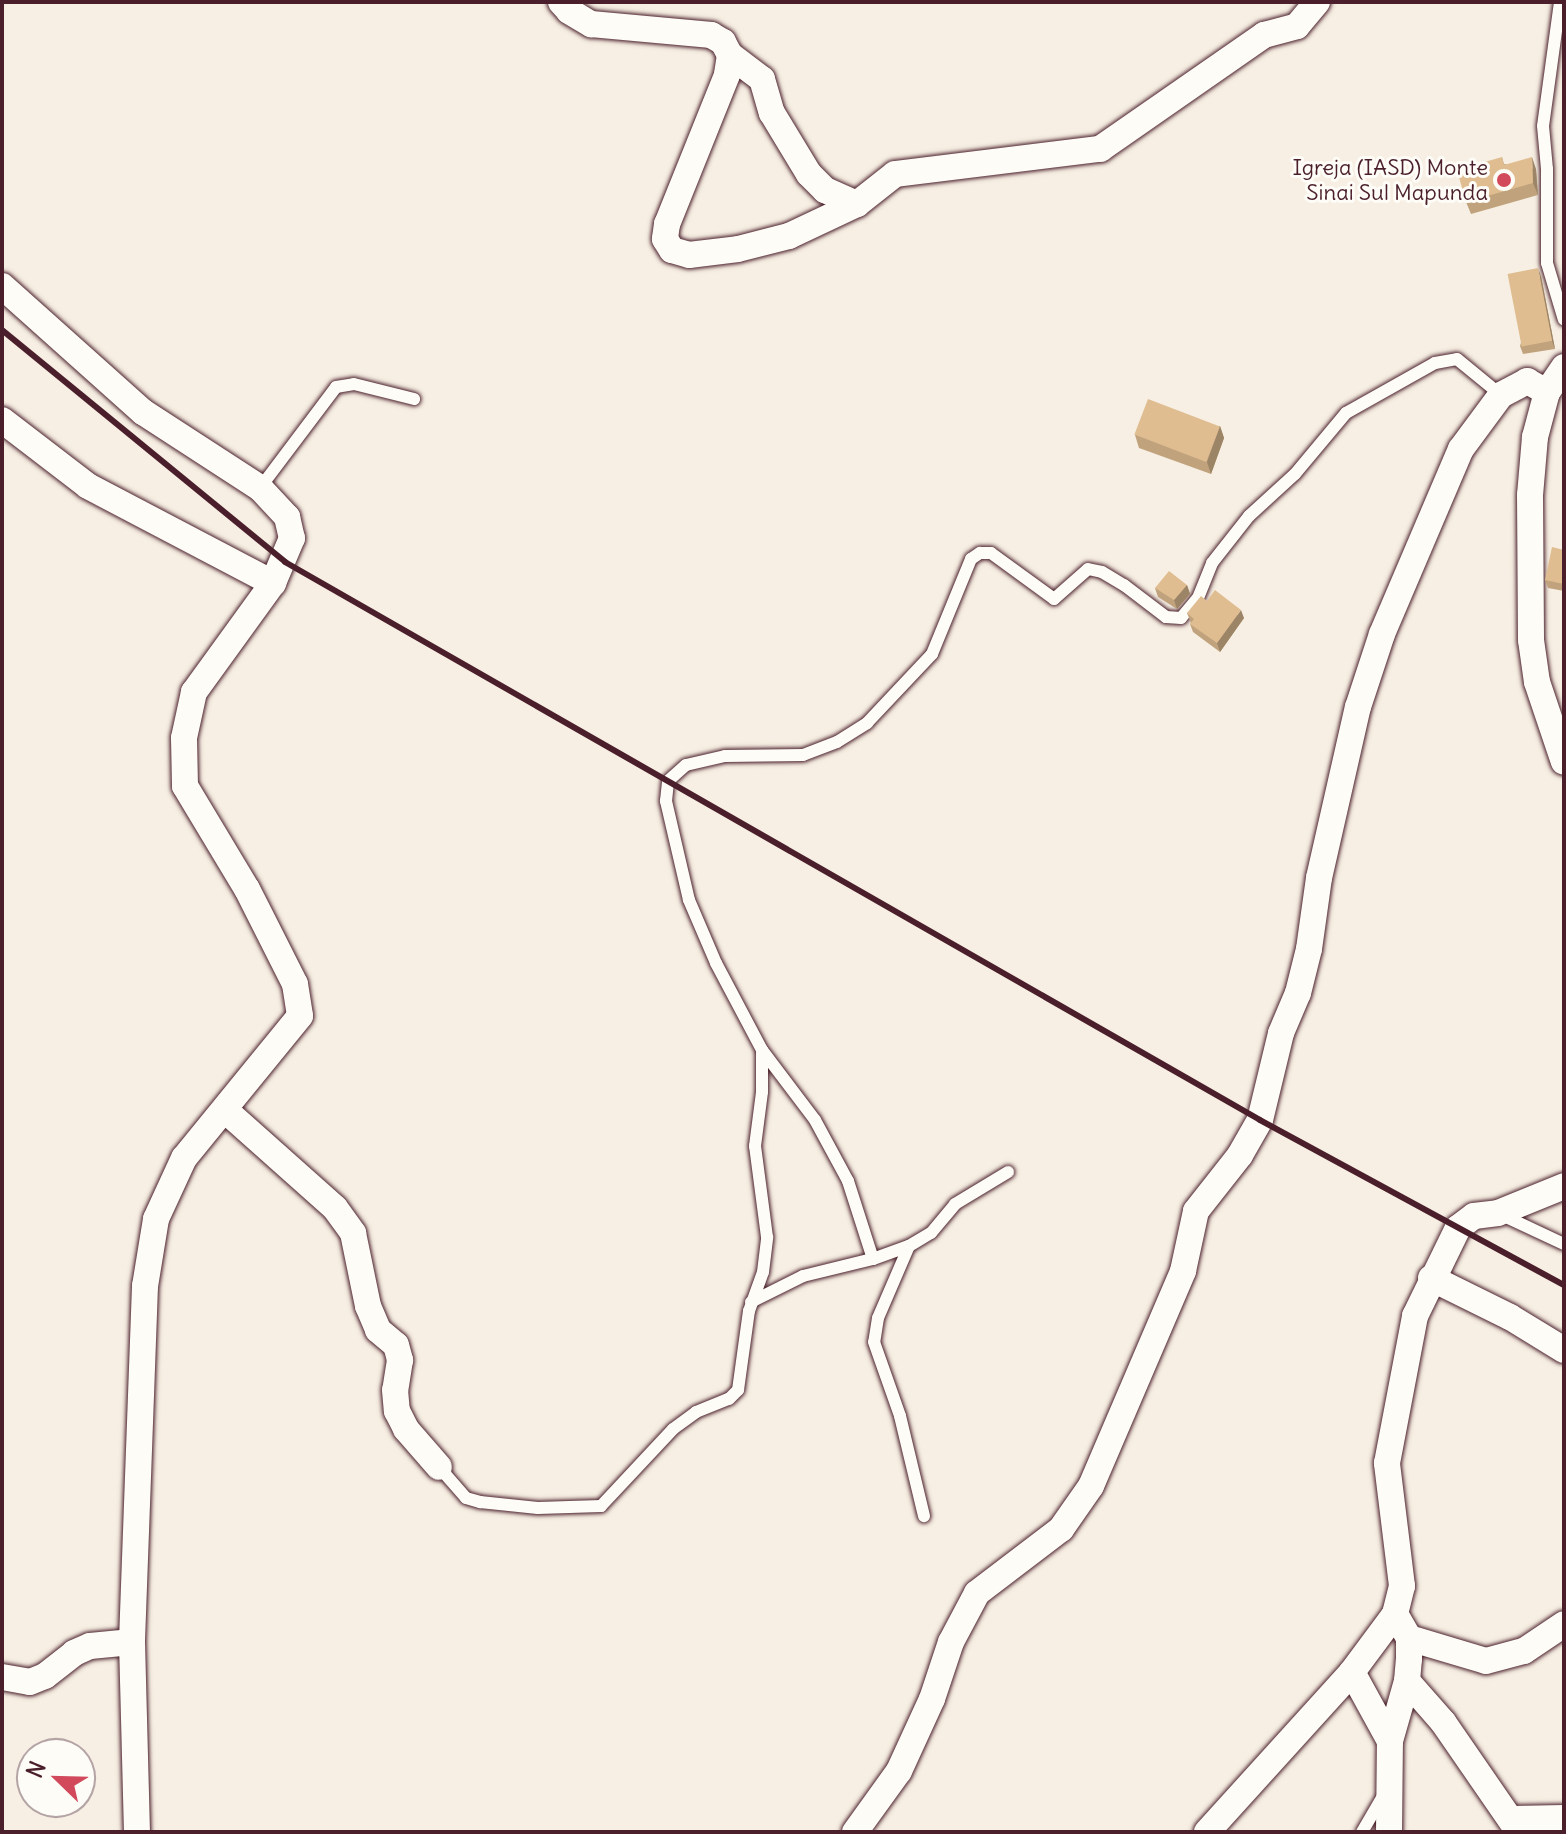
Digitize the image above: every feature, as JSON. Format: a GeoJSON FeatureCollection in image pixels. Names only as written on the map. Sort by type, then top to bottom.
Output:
{"type":"FeatureCollection","features":[{"type":"Feature","properties":{"kind":"street"},"geometry":{"type":"LineString","coordinates":[[561,2],[569,11],[591,24],[711,35],[723,42],[730,55],[762,79],[772,113],[809,174],[825,190],[857,204]]}},
{"type":"Feature","properties":{"kind":"street"},"geometry":{"type":"LineString","coordinates":[[730,55],[727,75],[667,224],[665,239],[672,250],[689,255],[738,249],[789,236],[857,204],[895,174],[1100,149],[1264,35],[1297,26],[1317,2]]}},
{"type":"Feature","properties":{"kind":"street"},"geometry":{"type":"LineString","coordinates":[[2,286],[143,412],[260,488],[287,517],[292,538],[273,583],[194,692],[184,738],[185,786],[247,889],[300,998],[300,1016],[184,1158],[156,1219],[145,1286],[132,1642],[137,1832]]}},
{"type":"Feature","properties":{"kind":"street"},"geometry":{"type":"LineString","coordinates":[[1564,367],[1547,392],[1535,437],[1530,495],[1531,640],[1537,682],[1564,762]]}},
{"type":"Feature","properties":{"kind":"street"},"geometry":{"type":"LineString","coordinates":[[855,1832],[899,1771],[932,1699],[951,1642],[977,1593],[1061,1529],[1091,1486],[1183,1271],[1196,1211],[1240,1155],[1260,1120],[1281,1033],[1298,993],[1309,949],[1319,878],[1358,707],[1382,634],[1461,449],[1501,395],[1527,381],[1547,392]]}},
{"type":"Feature","properties":{"kind":"street"},"geometry":{"type":"LineString","coordinates":[[2,420],[88,486],[273,583]]}},
{"type":"Feature","properties":{"kind":"street"},"geometry":{"type":"LineString","coordinates":[[225,1110],[335,1208],[353,1233],[368,1306],[378,1330],[396,1345],[400,1360],[395,1390],[397,1411],[406,1429],[439,1467]]}},
{"type":"Feature","properties":{"kind":"street"},"geometry":{"type":"LineString","coordinates":[[1207,1832],[1352,1672],[1395,1614],[1402,1586],[1387,1463],[1415,1316],[1458,1228],[1474,1216],[1498,1213],[1564,1186]]}},
{"type":"Feature","properties":{"kind":"street"},"geometry":{"type":"LineString","coordinates":[[1431,1278],[1510,1317],[1564,1350]]}},
{"type":"Feature","properties":{"kind":"street"},"geometry":{"type":"LineString","coordinates":[[1389,1832],[1390,1741],[1407,1681],[1409,1638],[1395,1614]]}},
{"type":"Feature","properties":{"kind":"street"},"geometry":{"type":"LineString","coordinates":[[1409,1638],[1486,1661],[1524,1651],[1564,1624]]}},
{"type":"Feature","properties":{"kind":"street"},"geometry":{"type":"LineString","coordinates":[[2,1677],[30,1682],[45,1676],[74,1653],[90,1646],[132,1642]]}},
{"type":"Feature","properties":{"kind":"street"},"geometry":{"type":"LineString","coordinates":[[1352,1672],[1390,1741]]}},
{"type":"Feature","properties":{"kind":"street"},"geometry":{"type":"LineString","coordinates":[[1407,1681],[1443,1722],[1516,1826],[1564,1818]]}},
{"type":"Feature","properties":{"kind":"lane"},"geometry":{"type":"LineString","coordinates":[[1560,2],[1543,126],[1547,169],[1547,263],[1564,320]]}},
{"type":"Feature","properties":{"kind":"lane"},"geometry":{"type":"LineString","coordinates":[[873,1259],[848,1181],[815,1120],[762,1050],[716,963],[689,900],[666,801],[668,781],[686,765],[725,756],[803,755],[837,742],[867,723],[932,654],[971,559],[980,553],[991,553],[1054,599],[1088,569],[1124,585],[1166,617],[1181,618],[1198,598],[1212,563],[1249,516],[1295,474],[1346,413],[1435,363],[1457,359],[1501,395]]}},
{"type":"Feature","properties":{"kind":"lane"},"geometry":{"type":"LineString","coordinates":[[260,488],[336,387],[354,384],[414,399]]}},
{"type":"Feature","properties":{"kind":"lane"},"geometry":{"type":"LineString","coordinates":[[439,1467],[466,1498],[480,1502],[538,1508],[601,1506],[673,1429],[696,1412],[729,1399],[738,1390],[751,1302],[763,1272],[767,1237],[755,1146],[762,1092],[762,1050]]}},
{"type":"Feature","properties":{"kind":"lane"},"geometry":{"type":"LineString","coordinates":[[751,1302],[803,1276],[873,1259],[909,1246],[931,1233],[955,1204],[1008,1172]]}},
{"type":"Feature","properties":{"kind":"lane"},"geometry":{"type":"LineString","coordinates":[[1498,1213],[1564,1244]]}},
{"type":"Feature","properties":{"kind":"lane"},"geometry":{"type":"LineString","coordinates":[[909,1246],[878,1318],[874,1342],[900,1416],[924,1516]]}},
{"type":"Feature","properties":{"kind":"lane"},"geometry":{"type":"LineString","coordinates":[[1362,1832],[1390,1783]]}},
{"type":"Feature","properties":{"kind":"building"},"geometry":{"type":"Polygon","coordinates":[[[1502,157],[1504,165],[1532,157],[1533,183],[1466,202],[1457,170],[1502,157]]]}},
{"type":"Feature","properties":{"kind":"building"},"geometry":{"type":"Polygon","coordinates":[[[1538,268],[1552,341],[1522,347],[1508,274],[1538,268]]]}},
{"type":"Feature","properties":{"kind":"building"},"geometry":{"type":"Polygon","coordinates":[[[1148,399],[1220,427],[1206,462],[1134,434],[1148,399]]]}},
{"type":"Feature","properties":{"kind":"building"},"geometry":{"type":"Polygon","coordinates":[[[1552,547],[1564,550],[1564,584],[1545,580],[1552,547]]]}},
{"type":"Feature","properties":{"kind":"building"},"geometry":{"type":"Polygon","coordinates":[[[1169,571],[1187,585],[1174,600],[1155,588],[1169,571]]]}},
{"type":"Feature","properties":{"kind":"building"},"geometry":{"type":"Polygon","coordinates":[[[1215,590],[1241,610],[1217,643],[1190,624],[1194,619],[1187,613],[1201,596],[1207,601],[1215,590]]]}},
{"type":"Feature","properties":{"kind":"railway"},"geometry":{"type":"LineString","coordinates":[[2,330],[285,562],[1260,1120],[1564,1285]]}},
{"type":"Feature","properties":{"kind":"place","name":"Igreja (IASD) Monte Sinai Sul Mapunda"},"geometry":{"type":"Point","coordinates":[1504,180]}}]}
